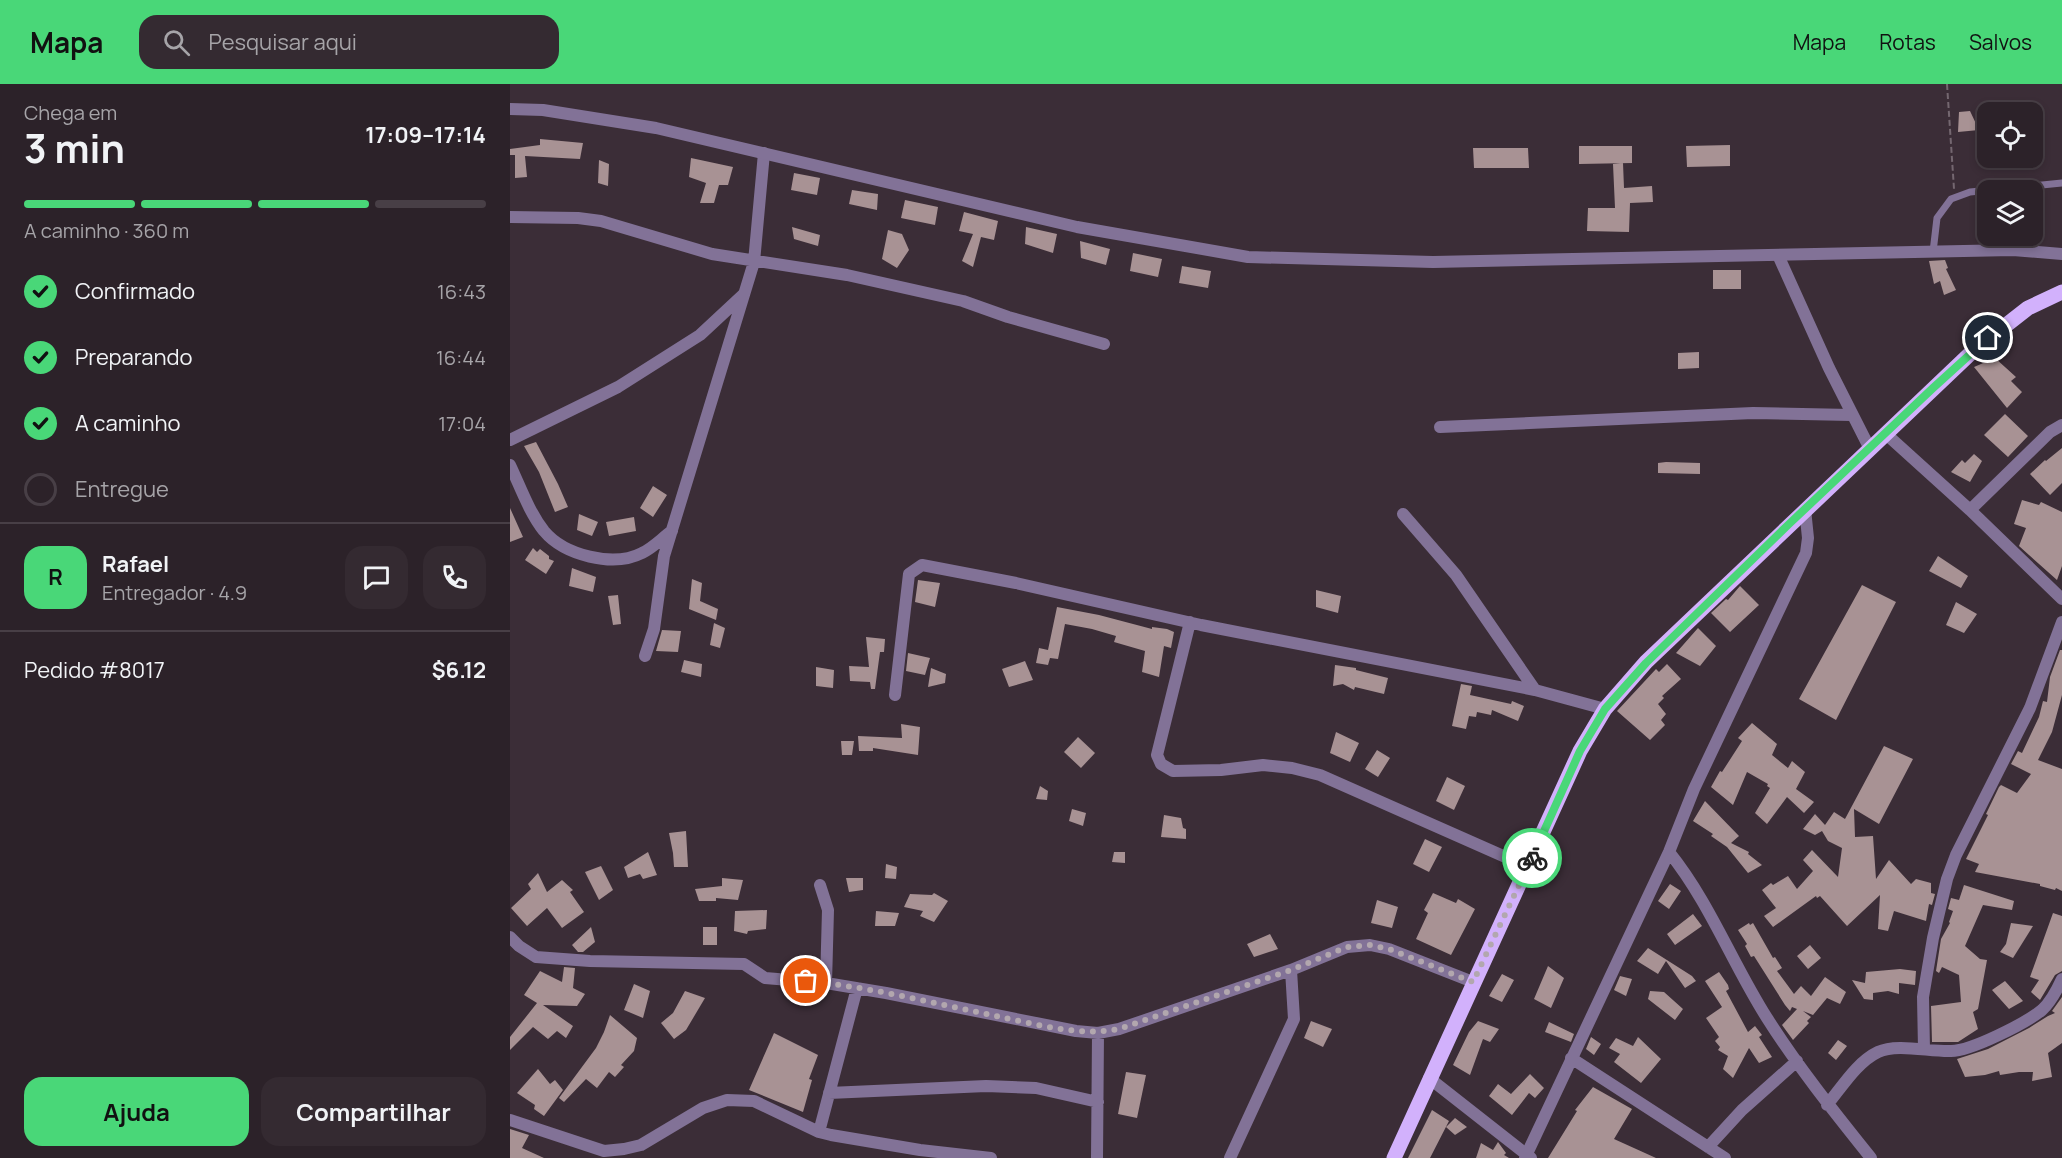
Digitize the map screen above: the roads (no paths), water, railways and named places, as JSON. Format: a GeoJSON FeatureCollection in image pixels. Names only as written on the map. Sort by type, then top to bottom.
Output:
{"type":"FeatureCollection","features":[{"type":"Feature","properties":{"kind":"main road"},"geometry":{"type":"LineString","coordinates":[[1394,1158],[1580,751],[1605,709],[1646,663],[1965,358],[2028,308],[2062,292]]}},
{"type":"Feature","properties":{"kind":"street"},"geometry":{"type":"LineString","coordinates":[[510,109],[543,110],[656,128],[1077,227],[1248,257],[1433,262],[2013,250],[2062,254]]}},
{"type":"Feature","properties":{"kind":"street"},"geometry":{"type":"LineString","coordinates":[[645,656],[654,629],[664,556],[754,262],[764,153]]}},
{"type":"Feature","properties":{"kind":"street"},"geometry":{"type":"LineString","coordinates":[[510,217],[578,218],[601,221],[712,254],[847,275],[963,301],[1008,317],[1104,344]]}},
{"type":"Feature","properties":{"kind":"street"},"geometry":{"type":"LineString","coordinates":[[1778,255],[1851,415],[1870,449]]}},
{"type":"Feature","properties":{"kind":"street"},"geometry":{"type":"LineString","coordinates":[[510,440],[618,387],[700,335],[744,294]]}},
{"type":"Feature","properties":{"kind":"street"},"geometry":{"type":"LineString","coordinates":[[1440,427],[1753,413],[1851,415]]}},
{"type":"Feature","properties":{"kind":"street"},"geometry":{"type":"LineString","coordinates":[[1970,510],[2050,432],[2062,424]]}},
{"type":"Feature","properties":{"kind":"street"},"geometry":{"type":"LineString","coordinates":[[1886,434],[1970,510],[2062,599]]}},
{"type":"Feature","properties":{"kind":"street"},"geometry":{"type":"LineString","coordinates":[[510,465],[526,500],[545,531],[572,552],[610,560],[641,554],[672,531]]}},
{"type":"Feature","properties":{"kind":"street"},"geometry":{"type":"LineString","coordinates":[[1429,1078],[1528,1157],[1571,1058],[1669,852],[1694,789],[1806,553],[1808,538],[1805,509]]}},
{"type":"Feature","properties":{"kind":"street"},"geometry":{"type":"LineString","coordinates":[[1403,514],[1456,575],[1535,690]]}},
{"type":"Feature","properties":{"kind":"street"},"geometry":{"type":"LineString","coordinates":[[895,695],[909,574],[922,565],[1028,585],[1190,622],[1535,690],[1605,709]]}},
{"type":"Feature","properties":{"kind":"street"},"geometry":{"type":"LineString","coordinates":[[1190,622],[1157,755],[1161,764],[1173,771],[1221,770],[1263,765],[1292,768],[1320,775],[1528,867]]}},
{"type":"Feature","properties":{"kind":"street"},"geometry":{"type":"LineString","coordinates":[[1924,1049],[1923,997],[1947,879],[1956,855],[2030,708],[2062,622]]}},
{"type":"Feature","properties":{"kind":"street"},"geometry":{"type":"LineString","coordinates":[[1669,852],[1701,896],[1767,1017],[1827,1105],[1871,1158]]}},
{"type":"Feature","properties":{"kind":"street"},"geometry":{"type":"LineString","coordinates":[[820,885],[828,910],[826,983]]}},
{"type":"Feature","properties":{"kind":"street"},"geometry":{"type":"LineString","coordinates":[[510,937],[536,957],[590,961],[744,964],[765,978],[857,988],[1032,1023],[1098,1033],[1119,1029],[1291,970],[1347,947],[1370,945],[1389,949],[1473,982]]}},
{"type":"Feature","properties":{"kind":"street"},"geometry":{"type":"LineString","coordinates":[[1230,1158],[1294,1019],[1291,970]]}},
{"type":"Feature","properties":{"kind":"street"},"geometry":{"type":"LineString","coordinates":[[1827,1105],[1859,1066],[1879,1051],[1924,1049],[1954,1051],[1966,1048],[2018,1025],[2043,1009],[2054,995],[2062,979]]}},
{"type":"Feature","properties":{"kind":"street"},"geometry":{"type":"LineString","coordinates":[[819,1132],[857,988]]}},
{"type":"Feature","properties":{"kind":"street"},"geometry":{"type":"LineString","coordinates":[[1097,1158],[1098,1033]]}},
{"type":"Feature","properties":{"kind":"street"},"geometry":{"type":"LineString","coordinates":[[1571,1058],[1725,1158]]}},
{"type":"Feature","properties":{"kind":"street"},"geometry":{"type":"LineString","coordinates":[[1707,1147],[1750,1102],[1797,1061]]}},
{"type":"Feature","properties":{"kind":"street"},"geometry":{"type":"LineString","coordinates":[[829,1093],[986,1086],[1036,1088],[1098,1102]]}},
{"type":"Feature","properties":{"kind":"street"},"geometry":{"type":"LineString","coordinates":[[510,1120],[604,1151],[641,1145],[703,1108],[727,1100],[754,1101],[819,1132],[920,1150],[990,1158]]}},
{"type":"Feature","properties":{"kind":"lane"},"geometry":{"type":"LineString","coordinates":[[1933,252],[1937,218],[1951,199],[1970,192],[2062,183]]}}]}
